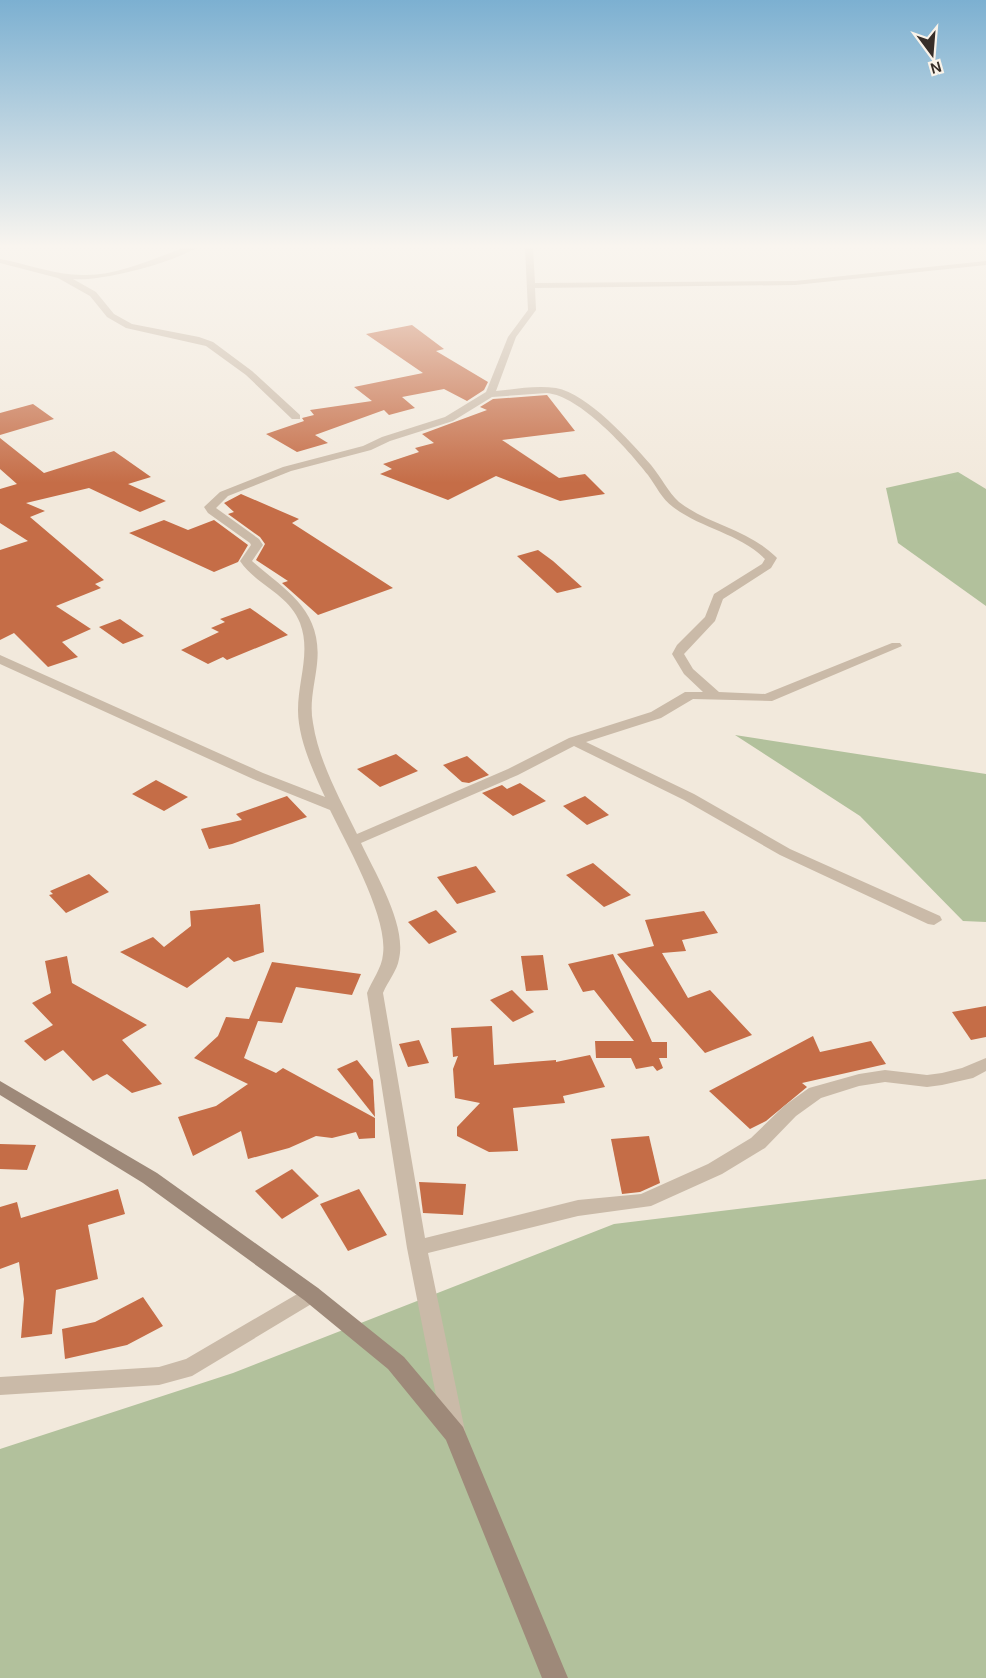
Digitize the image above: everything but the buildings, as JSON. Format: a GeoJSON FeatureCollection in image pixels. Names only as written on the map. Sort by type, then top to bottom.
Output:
{"type":"FeatureCollection","features":[{"type":"Feature","properties":{"kind":"street"},"geometry":{"type":"LineString","coordinates":[[131,326],[146,333],[176,336],[206,343],[225,355],[296,417]]}},
{"type":"Feature","properties":{"kind":"street"},"geometry":{"type":"LineString","coordinates":[[490,394],[512,337],[520,326]]}},
{"type":"Feature","properties":{"kind":"street"},"geometry":{"type":"LineString","coordinates":[[555,1678],[455,1434],[417,1248],[375,993],[379,980],[389,967],[393,952],[388,923],[336,807],[306,724],[307,686],[314,642],[306,620],[280,591],[246,561],[257,545],[255,541],[210,507],[224,494],[287,469],[357,451],[448,419],[490,394],[564,393],[579,403],[626,445],[649,469],[677,506],[745,537],[760,546],[771,558],[767,566],[718,597],[711,618],[681,648],[678,654],[681,664],[714,694]]}},
{"type":"Feature","properties":{"kind":"street"},"geometry":{"type":"LineString","coordinates":[[353,841],[513,772],[574,741],[656,715],[690,694],[767,698],[896,646]]}},
{"type":"Feature","properties":{"kind":"street"},"geometry":{"type":"LineString","coordinates":[[0,659],[258,776],[336,807]]}},
{"type":"Feature","properties":{"kind":"street"},"geometry":{"type":"LineString","coordinates":[[0,673],[15,666]]}},
{"type":"Feature","properties":{"kind":"street"},"geometry":{"type":"LineString","coordinates":[[574,741],[689,797],[715,814],[785,852],[934,920]]}},
{"type":"Feature","properties":{"kind":"street"},"geometry":{"type":"LineString","coordinates":[[417,1248],[578,1208],[644,1201],[715,1169],[758,1143],[790,1111],[815,1094],[859,1080],[885,1076],[927,1081],[942,1079],[967,1073],[986,1064]]}},
{"type":"Feature","properties":{"kind":"street"},"geometry":{"type":"LineString","coordinates":[[0,1087],[150,1178],[311,1294],[396,1363],[455,1434]]}},
{"type":"Feature","properties":{"kind":"street"},"geometry":{"type":"LineString","coordinates":[[0,1386],[159,1376],[192,1367],[311,1294]]}},
{"type":"Feature","properties":{"kind":"green space"},"geometry":{"type":"Polygon","coordinates":[[[958,472],[986,489],[986,606],[898,543],[886,488],[958,472]]]}},
{"type":"Feature","properties":{"kind":"green space"},"geometry":{"type":"Polygon","coordinates":[[[735,735],[986,774],[986,922],[963,921],[860,816],[735,735]]]}},
{"type":"Feature","properties":{"kind":"green space"},"geometry":{"type":"Polygon","coordinates":[[[986,1179],[986,1678],[0,1678],[0,1449],[233,1373],[614,1224],[986,1179]]]}}]}
